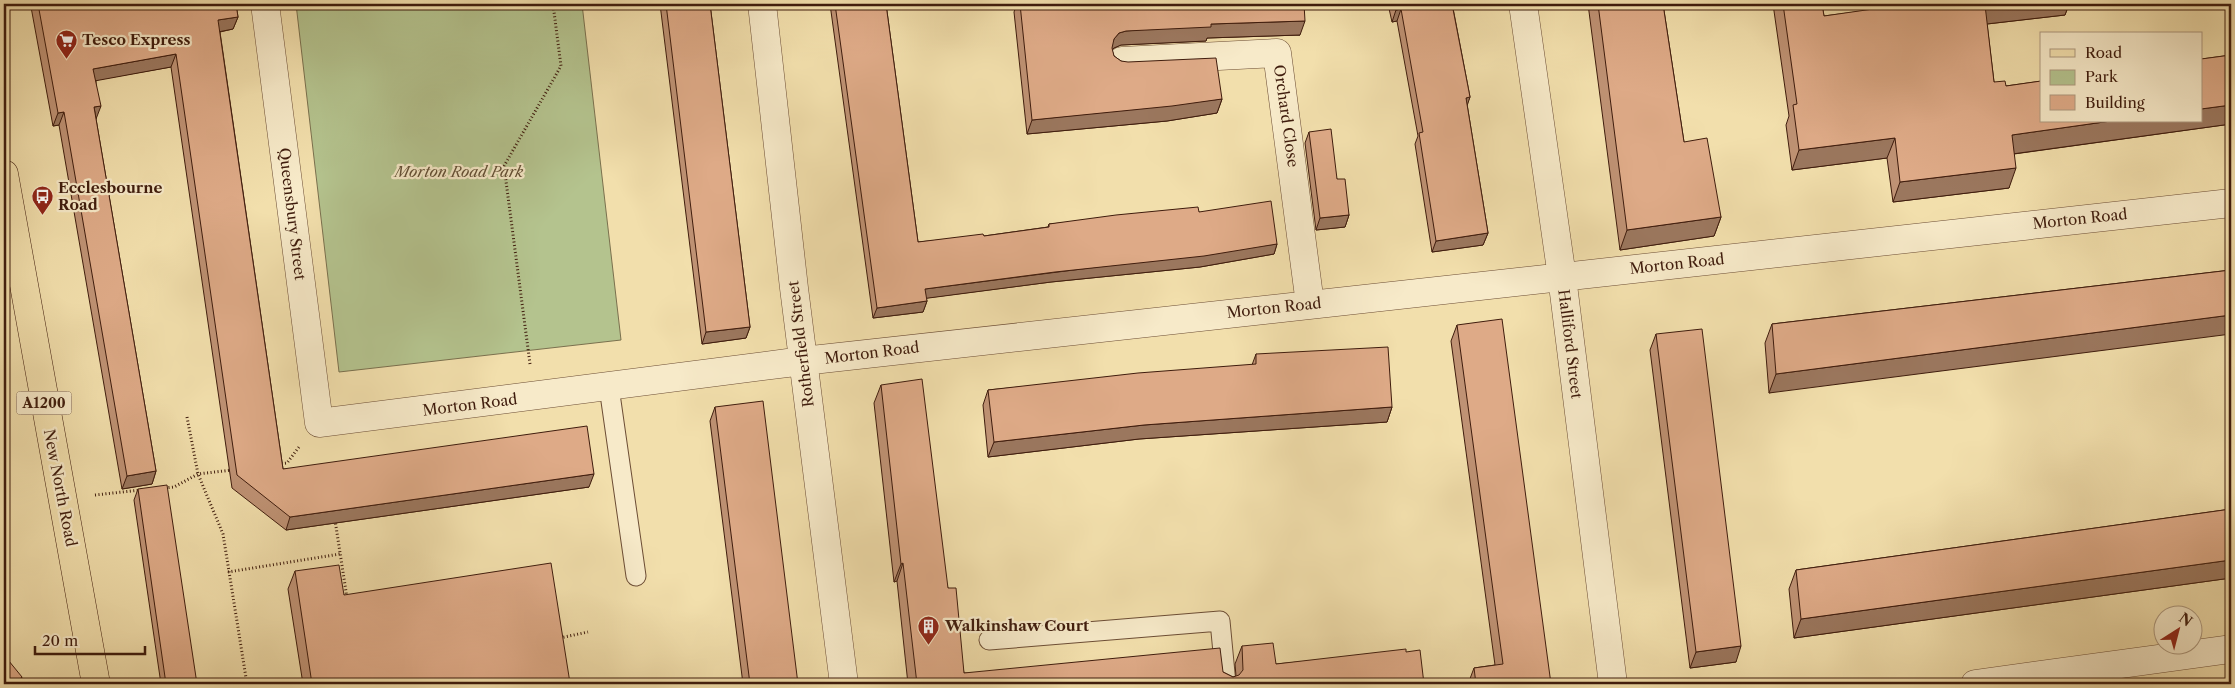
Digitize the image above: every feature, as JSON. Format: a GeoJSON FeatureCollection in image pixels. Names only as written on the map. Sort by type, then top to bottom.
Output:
{"type":"FeatureCollection","features":[{"type":"Feature","properties":{"kind":"main road","name":"New North Road"},"geometry":{"type":"LineString","coordinates":[[4,174],[96,684]]}},
{"type":"Feature","properties":{"kind":"street","name":"Queensbury Street"},"geometry":{"type":"LineString","coordinates":[[265,4],[319,423]]}},
{"type":"Feature","properties":{"kind":"street","name":"Rotherfield Street"},"geometry":{"type":"LineString","coordinates":[[762,4],[803,361],[844,684]]}},
{"type":"Feature","properties":{"kind":"street","name":"Halliford Street"},"geometry":{"type":"LineString","coordinates":[[1523,4],[1562,277],[1614,684]]}},
{"type":"Feature","properties":{"kind":"street","name":"Orchard Close"},"geometry":{"type":"LineString","coordinates":[[1122,61],[1277,53],[1310,304]]}},
{"type":"Feature","properties":{"kind":"street","name":"Morton Road"},"geometry":{"type":"LineString","coordinates":[[319,423],[534,397],[803,361],[2231,202]]}},
{"type":"Feature","properties":{"kind":"street"},"geometry":{"type":"LineString","coordinates":[[1975,684],[2107,675],[2231,649]]}},
{"type":"Feature","properties":{"kind":"lane"},"geometry":{"type":"LineString","coordinates":[[609,387],[636,576]]}},
{"type":"Feature","properties":{"kind":"lane"},"geometry":{"type":"LineString","coordinates":[[989,640],[1220,621],[1226,684]]}},
{"type":"Feature","properties":{"kind":"path"},"geometry":{"type":"LineString","coordinates":[[534,397],[504,166],[561,66],[553,4]]}},
{"type":"Feature","properties":{"kind":"path"},"geometry":{"type":"LineString","coordinates":[[187,417],[198,474],[223,534],[247,684]]}},
{"type":"Feature","properties":{"kind":"path"},"geometry":{"type":"LineString","coordinates":[[277,464],[287,463],[319,423]]}},
{"type":"Feature","properties":{"kind":"path"},"geometry":{"type":"LineString","coordinates":[[156,489],[174,487],[198,474],[237,469]]}},
{"type":"Feature","properties":{"kind":"path"},"geometry":{"type":"LineString","coordinates":[[110,494],[147,490]]}},
{"type":"Feature","properties":{"kind":"path"},"geometry":{"type":"LineString","coordinates":[[333,511],[348,601]]}},
{"type":"Feature","properties":{"kind":"path"},"geometry":{"type":"LineString","coordinates":[[228,572],[340,554]]}},
{"type":"Feature","properties":{"kind":"path"},"geometry":{"type":"LineString","coordinates":[[559,638],[588,632]]}},
{"type":"Feature","properties":{"kind":"green space","name":"Morton Road Park"},"geometry":{"type":"Polygon","coordinates":[[[296,4],[582,4],[621,340],[339,372],[296,4]]]}},
{"type":"Feature","properties":{"kind":"building"},"geometry":{"type":"Polygon","coordinates":[[[38,4],[236,4],[238,17],[218,20],[283,469],[587,426],[594,474],[290,517],[237,475],[176,54],[93,69],[101,106],[94,107],[156,471],[127,476],[64,112],[58,113],[38,4]]]}},
{"type":"Feature","properties":{"kind":"building"},"geometry":{"type":"Polygon","coordinates":[[[666,4],[710,4],[750,327],[706,332],[666,4]]]}},
{"type":"Feature","properties":{"kind":"building"},"geometry":{"type":"Polygon","coordinates":[[[835,4],[886,4],[918,242],[983,234],[984,236],[1049,227],[1049,224],[1116,215],[1198,207],[1199,212],[1271,201],[1277,244],[1204,256],[1055,272],[925,289],[927,301],[877,308],[835,4]]]}},
{"type":"Feature","properties":{"kind":"building"},"geometry":{"type":"Polygon","coordinates":[[[1020,4],[1304,4],[1305,21],[1211,24],[1211,27],[1126,31],[1119,33],[1114,39],[1112,48],[1114,56],[1121,61],[1216,58],[1222,99],[1032,120],[1020,4]]]}},
{"type":"Feature","properties":{"kind":"building"},"geometry":{"type":"Polygon","coordinates":[[[1395,4],[1452,4],[1470,97],[1466,98],[1488,233],[1436,241],[1419,133],[1423,132],[1401,9],[1396,10],[1395,4]]]}},
{"type":"Feature","properties":{"kind":"building"},"geometry":{"type":"Polygon","coordinates":[[[1598,4],[1663,4],[1684,142],[1707,138],[1721,217],[1627,230],[1598,4]]]}},
{"type":"Feature","properties":{"kind":"building"},"geometry":{"type":"Polygon","coordinates":[[[1783,4],[1822,4],[1824,16],[1873,9],[1872,4],[1992,4],[1985,5],[1994,82],[2005,81],[2006,86],[2040,81],[2040,122],[2104,122],[2012,135],[2016,168],[1900,182],[1895,138],[1799,150],[1793,105],[1797,104],[1783,4]]]}},
{"type":"Feature","properties":{"kind":"building"},"geometry":{"type":"Polygon","coordinates":[[[2231,55],[2231,105],[2202,109],[2202,59],[2231,55]]]}},
{"type":"Feature","properties":{"kind":"building"},"geometry":{"type":"Polygon","coordinates":[[[1331,129],[1337,179],[1345,179],[1349,215],[1320,218],[1309,132],[1331,129]]]}},
{"type":"Feature","properties":{"kind":"building"},"geometry":{"type":"Polygon","coordinates":[[[2231,270],[2231,315],[1776,374],[1772,324],[2231,270]]]}},
{"type":"Feature","properties":{"kind":"building"},"geometry":{"type":"Polygon","coordinates":[[[1502,319],[1551,684],[1476,684],[1474,668],[1503,664],[1457,325],[1502,319]]]}},
{"type":"Feature","properties":{"kind":"building"},"geometry":{"type":"Polygon","coordinates":[[[1702,329],[1741,646],[1696,652],[1656,334],[1702,329]]]}},
{"type":"Feature","properties":{"kind":"building"},"geometry":{"type":"Polygon","coordinates":[[[1388,347],[1392,407],[1144,425],[994,442],[988,390],[1138,373],[1256,364],[1256,354],[1388,347]]]}},
{"type":"Feature","properties":{"kind":"building"},"geometry":{"type":"Polygon","coordinates":[[[922,379],[948,588],[956,588],[964,673],[1220,648],[1223,672],[1233,677],[1239,675],[1243,670],[1242,646],[1273,643],[1276,664],[1406,649],[1406,652],[1420,650],[1424,684],[917,684],[903,563],[901,564],[881,385],[922,379]]]}},
{"type":"Feature","properties":{"kind":"building"},"geometry":{"type":"Polygon","coordinates":[[[763,401],[798,684],[750,684],[715,407],[763,401]]]}},
{"type":"Feature","properties":{"kind":"building"},"geometry":{"type":"Polygon","coordinates":[[[167,485],[197,684],[166,684],[138,489],[167,485]]]}},
{"type":"Feature","properties":{"kind":"building"},"geometry":{"type":"Polygon","coordinates":[[[2231,509],[2231,560],[1801,619],[1796,570],[2231,509]]]}},
{"type":"Feature","properties":{"kind":"building"},"geometry":{"type":"Polygon","coordinates":[[[551,563],[570,683],[312,684],[295,571],[339,565],[344,595],[551,563]]]}},
{"type":"Feature","properties":{"kind":"building"},"geometry":{"type":"Polygon","coordinates":[[[4,655],[22,677],[14,684],[4,684],[4,655]]]}},
{"type":"Feature","properties":{"kind":"place","name":"Tesco Express"},"geometry":{"type":"Point","coordinates":[66,59]}},
{"type":"Feature","properties":{"kind":"place","name":"Ecclesbourne Road"},"geometry":{"type":"Point","coordinates":[42,216]}},
{"type":"Feature","properties":{"kind":"place","name":"Walkinshaw Court"},"geometry":{"type":"Point","coordinates":[929,645]}}]}
